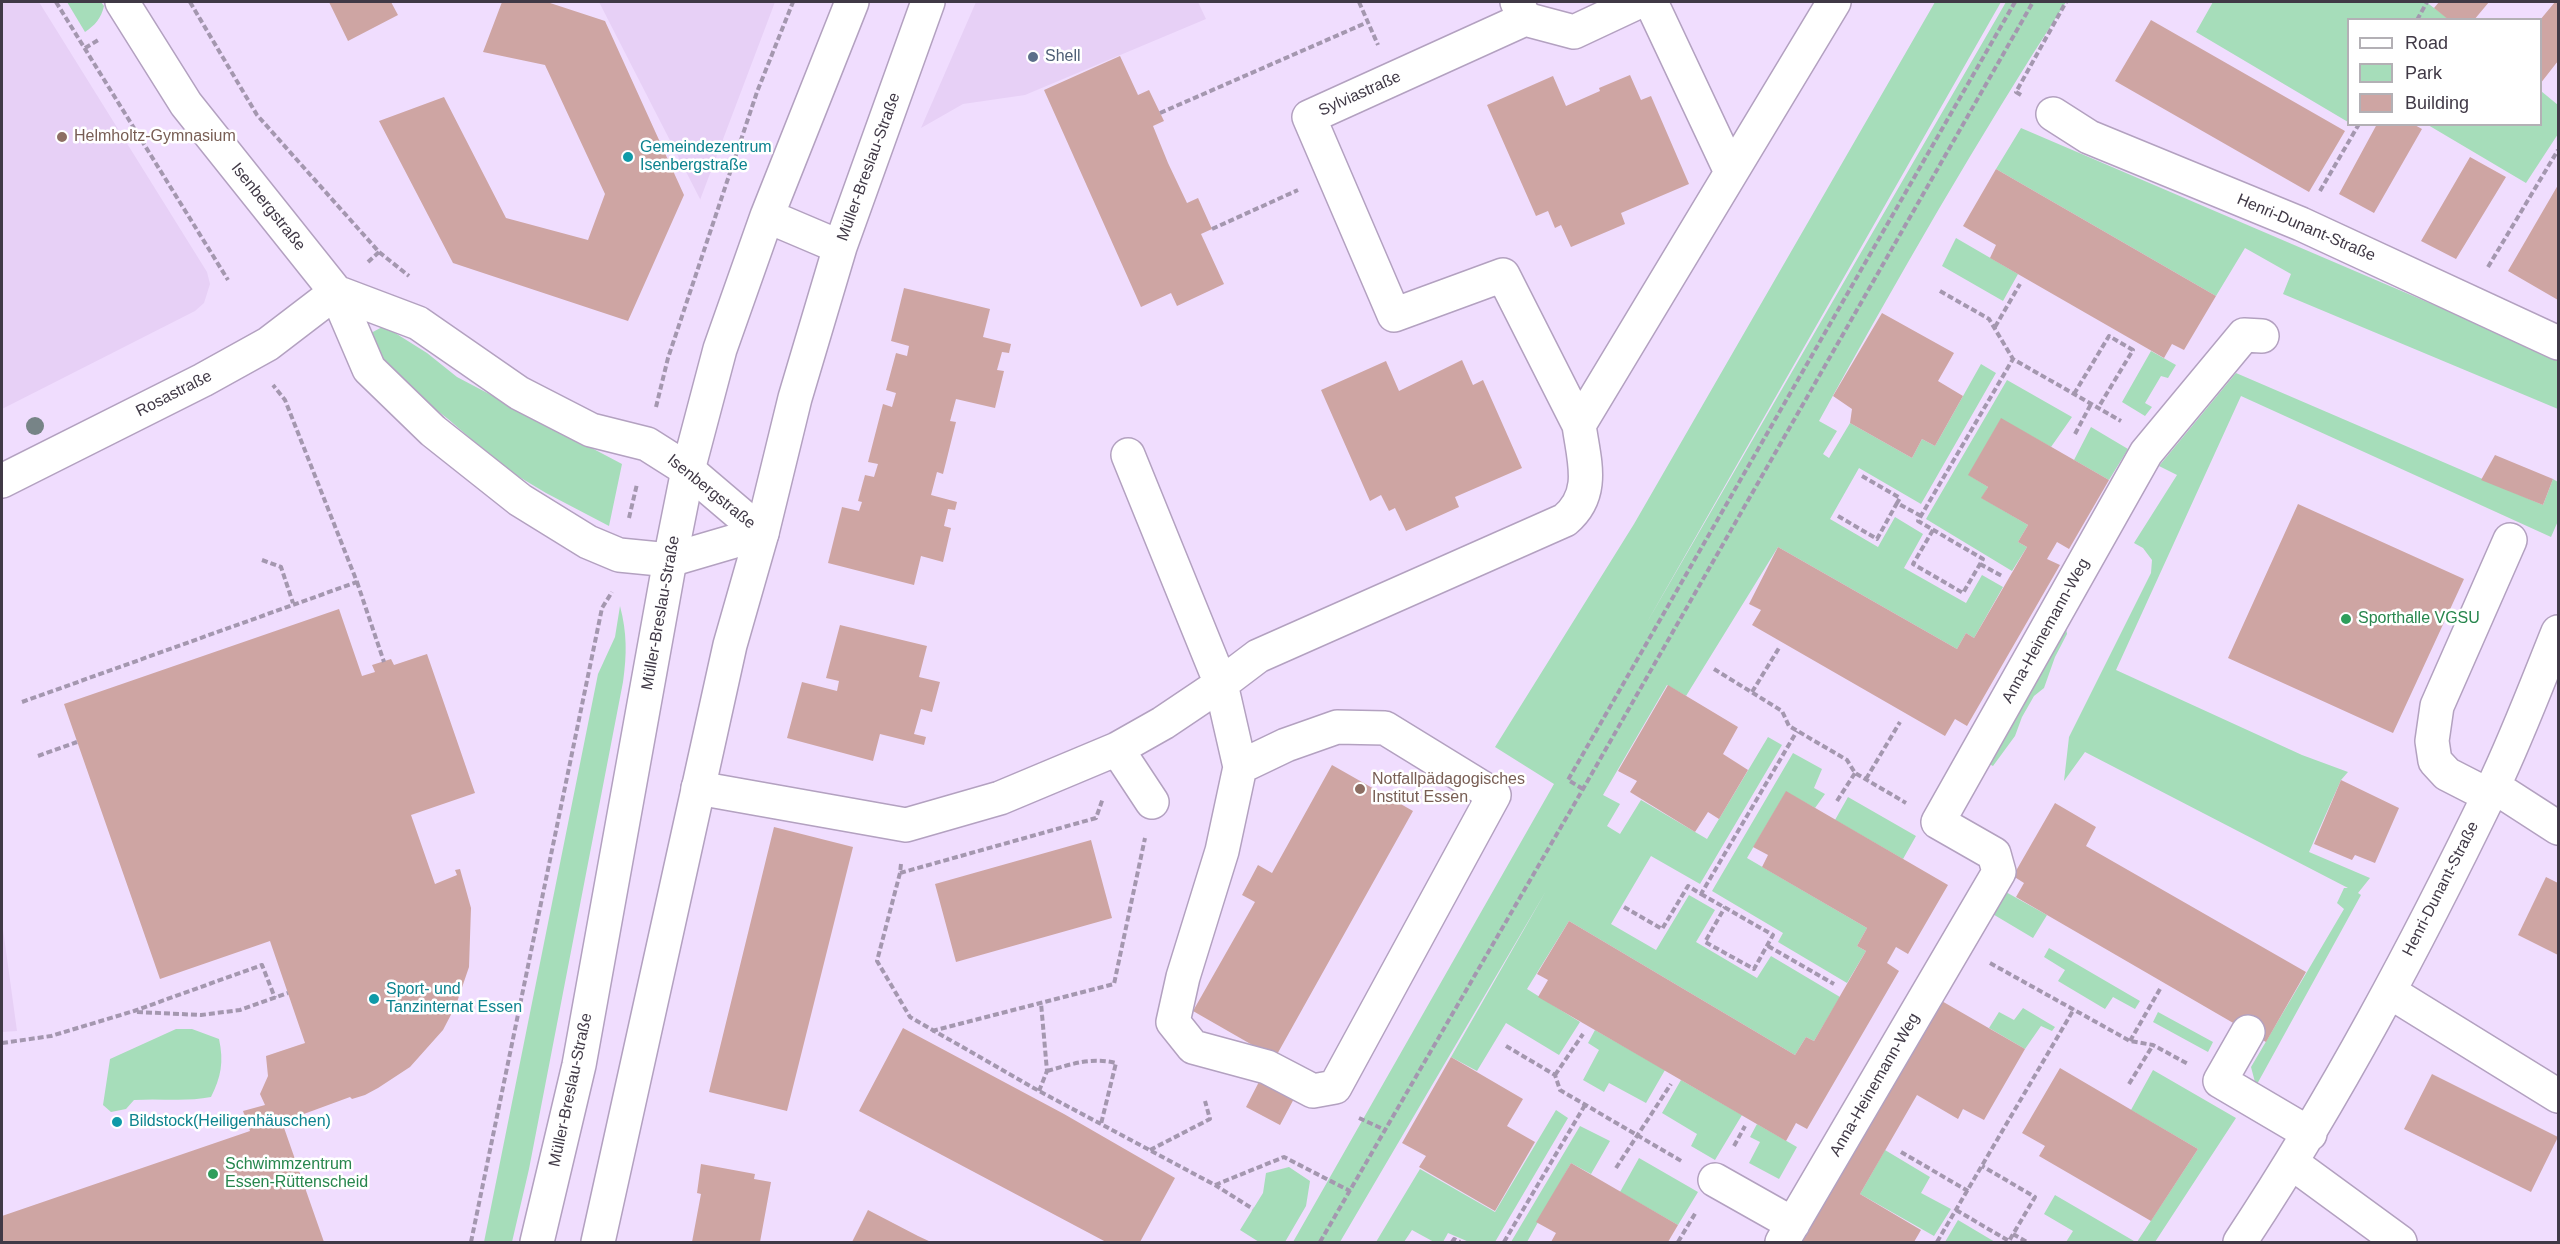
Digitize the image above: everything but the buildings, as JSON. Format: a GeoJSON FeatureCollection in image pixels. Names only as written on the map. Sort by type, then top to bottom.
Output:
{"type":"FeatureCollection","features":[{"type":"Feature","properties":{"kind":"street","name":"Isenbergstraße"},"geometry":{"type":"LineString","coordinates":[[122,2],[186,104],[336,292],[369,369],[433,432],[520,500],[588,542],[619,555],[670,560],[762,533]]}},
{"type":"Feature","properties":{"kind":"street","name":"Müller-Breslau-Straße"},"geometry":{"type":"LineString","coordinates":[[537,1242],[579,1065],[688,470],[720,349],[767,216],[852,2]]}},
{"type":"Feature","properties":{"kind":"street","name":"Müller-Breslau-Straße"},"geometry":{"type":"LineString","coordinates":[[598,1242],[639,1065],[730,645],[762,533],[795,398],[840,247],[928,2]]}},
{"type":"Feature","properties":{"kind":"street"},"geometry":{"type":"LineString","coordinates":[[1521,10],[1574,32],[1638,2]]}},
{"type":"Feature","properties":{"kind":"street"},"geometry":{"type":"LineString","coordinates":[[1651,2],[1731,172]]}},
{"type":"Feature","properties":{"kind":"street"},"geometry":{"type":"LineString","coordinates":[[698,788],[906,825],[1000,798],[1117,749],[1163,723],[1258,656],[1565,520],[1577,509],[1587,485],[1579,425],[1834,2]]}},
{"type":"Feature","properties":{"kind":"street","name":"Sylviastraße"},"geometry":{"type":"LineString","coordinates":[[1521,10],[1394,79],[1309,117],[1394,315],[1503,275],[1579,425]]}},
{"type":"Feature","properties":{"kind":"street","name":"Henri-Dunant-Straße"},"geometry":{"type":"LineString","coordinates":[[2053,114],[2089,137],[2301,224],[2559,344]]}},
{"type":"Feature","properties":{"kind":"street"},"geometry":{"type":"LineString","coordinates":[[767,216],[840,247]]}},
{"type":"Feature","properties":{"kind":"street","name":"Isenbergstraße"},"geometry":{"type":"LineString","coordinates":[[336,292],[418,323],[519,393],[591,430],[647,444],[688,470],[762,533]]}},
{"type":"Feature","properties":{"kind":"street","name":"Rosastraße"},"geometry":{"type":"LineString","coordinates":[[2,481],[268,344],[336,292]]}},
{"type":"Feature","properties":{"kind":"street","name":"Anna-Heinemann-Weg"},"geometry":{"type":"LineString","coordinates":[[1715,1180],[1787,1233],[1999,872],[1994,854],[1938,822],[2140,463],[2244,335],[2262,336]]}},
{"type":"Feature","properties":{"kind":"street"},"geometry":{"type":"LineString","coordinates":[[1128,455],[1221,684],[1240,766],[1222,851],[1183,977],[1173,1022],[1193,1047],[1267,1067],[1313,1091],[1335,1087],[1494,795],[1385,728],[1337,727],[1286,745],[1240,766]]}},
{"type":"Feature","properties":{"kind":"street"},"geometry":{"type":"LineString","coordinates":[[2510,540],[2437,706],[2432,741],[2435,760],[2447,774],[2491,791],[2559,828]]}},
{"type":"Feature","properties":{"kind":"street","name":"Henri-Dunant-Straße"},"geometry":{"type":"LineString","coordinates":[[2240,1242],[2310,1134],[2390,992],[2491,791],[2559,632]]}},
{"type":"Feature","properties":{"kind":"street"},"geometry":{"type":"LineString","coordinates":[[1117,749],[1152,802]]}},
{"type":"Feature","properties":{"kind":"street"},"geometry":{"type":"LineString","coordinates":[[2390,992],[2559,1096]]}},
{"type":"Feature","properties":{"kind":"street"},"geometry":{"type":"LineString","coordinates":[[2248,1032],[2220,1081],[2310,1134]]}},
{"type":"Feature","properties":{"kind":"street"},"geometry":{"type":"LineString","coordinates":[[2292,1163],[2400,1242]]}},
{"type":"Feature","properties":{"kind":"path"},"geometry":{"type":"LineString","coordinates":[[56,2],[228,280]]}},
{"type":"Feature","properties":{"kind":"path"},"geometry":{"type":"LineString","coordinates":[[190,2],[257,115],[379,252],[412,279]]}},
{"type":"Feature","properties":{"kind":"path"},"geometry":{"type":"LineString","coordinates":[[471,1242],[602,608],[612,592],[668,357],[758,92],[793,2]]}},
{"type":"Feature","properties":{"kind":"path"},"geometry":{"type":"LineString","coordinates":[[1359,2],[1394,79]]}},
{"type":"Feature","properties":{"kind":"path"},"geometry":{"type":"LineString","coordinates":[[1583,789],[1568,780],[2015,2]]}},
{"type":"Feature","properties":{"kind":"path"},"geometry":{"type":"LineString","coordinates":[[1320,1242],[1583,789],[2033,2]]}},
{"type":"Feature","properties":{"kind":"path"},"geometry":{"type":"LineString","coordinates":[[2053,114],[2016,92],[2066,2]]}},
{"type":"Feature","properties":{"kind":"path"},"geometry":{"type":"LineString","coordinates":[[2418,18],[2427,2]]}},
{"type":"Feature","properties":{"kind":"path"},"geometry":{"type":"LineString","coordinates":[[1160,113],[1368,22]]}},
{"type":"Feature","properties":{"kind":"path"},"geometry":{"type":"LineString","coordinates":[[2301,224],[2359,126]]}},
{"type":"Feature","properties":{"kind":"path"},"geometry":{"type":"LineString","coordinates":[[2466,300],[2559,150]]}},
{"type":"Feature","properties":{"kind":"path"},"geometry":{"type":"LineString","coordinates":[[1212,229],[1333,174]]}},
{"type":"Feature","properties":{"kind":"path"},"geometry":{"type":"LineString","coordinates":[[1994,327],[2020,284]]}},
{"type":"Feature","properties":{"kind":"path"},"geometry":{"type":"LineString","coordinates":[[1940,291],[1989,319],[2013,359],[2156,441]]}},
{"type":"Feature","properties":{"kind":"path"},"geometry":{"type":"LineString","coordinates":[[2074,394],[2109,336],[2133,350],[2098,408]]}},
{"type":"Feature","properties":{"kind":"path"},"geometry":{"type":"LineString","coordinates":[[1933,530],[1913,564],[1963,593],[1983,559],[1918,521],[2013,359]]}},
{"type":"Feature","properties":{"kind":"path"},"geometry":{"type":"LineString","coordinates":[[278,378],[271,382],[285,400],[357,582],[384,662]]}},
{"type":"Feature","properties":{"kind":"path"},"geometry":{"type":"LineString","coordinates":[[2075,434],[2091,404]]}},
{"type":"Feature","properties":{"kind":"path"},"geometry":{"type":"LineString","coordinates":[[1838,516],[1877,538],[1900,498],[1862,476]]}},
{"type":"Feature","properties":{"kind":"path"},"geometry":{"type":"LineString","coordinates":[[1897,503],[1921,516]]}},
{"type":"Feature","properties":{"kind":"path"},"geometry":{"type":"LineString","coordinates":[[262,560],[281,567],[293,603]]}},
{"type":"Feature","properties":{"kind":"path"},"geometry":{"type":"LineString","coordinates":[[1980,564],[2002,576]]}},
{"type":"Feature","properties":{"kind":"path"},"geometry":{"type":"LineString","coordinates":[[22,702],[293,603],[357,582]]}},
{"type":"Feature","properties":{"kind":"path"},"geometry":{"type":"LineString","coordinates":[[1752,692],[1779,648]]}},
{"type":"Feature","properties":{"kind":"path"},"geometry":{"type":"LineString","coordinates":[[1714,669],[1782,711],[1789,726],[1847,760],[1855,773],[1938,822]]}},
{"type":"Feature","properties":{"kind":"path"},"geometry":{"type":"LineString","coordinates":[[1866,779],[1900,722]]}},
{"type":"Feature","properties":{"kind":"path"},"geometry":{"type":"LineString","coordinates":[[1701,894],[1797,731]]}},
{"type":"Feature","properties":{"kind":"path"},"geometry":{"type":"LineString","coordinates":[[38,756],[77,742]]}},
{"type":"Feature","properties":{"kind":"path"},"geometry":{"type":"LineString","coordinates":[[1838,801],[1855,773]]}},
{"type":"Feature","properties":{"kind":"path"},"geometry":{"type":"LineString","coordinates":[[900,873],[1096,818],[1105,793],[1152,802],[1114,984],[932,1030]]}},
{"type":"Feature","properties":{"kind":"path"},"geometry":{"type":"LineString","coordinates":[[903,824],[900,873],[878,961],[910,1017],[1039,1092],[1215,1185],[1253,1209]]}},
{"type":"Feature","properties":{"kind":"path"},"geometry":{"type":"LineString","coordinates":[[1624,907],[1662,929],[1688,886],[1701,894],[1725,907],[1773,935],[1754,969],[1705,942],[1725,907]]}},
{"type":"Feature","properties":{"kind":"path"},"geometry":{"type":"LineString","coordinates":[[1958,945],[2130,1041],[2153,1045],[2220,1081]]}},
{"type":"Feature","properties":{"kind":"path"},"geometry":{"type":"LineString","coordinates":[[1768,946],[1833,984]]}},
{"type":"Feature","properties":{"kind":"path"},"geometry":{"type":"LineString","coordinates":[[2,1043],[51,1036],[134,1011],[262,965],[275,998]]}},
{"type":"Feature","properties":{"kind":"path"},"geometry":{"type":"LineString","coordinates":[[2130,1041],[2160,989]]}},
{"type":"Feature","properties":{"kind":"path"},"geometry":{"type":"LineString","coordinates":[[134,1011],[201,1015],[240,1010],[288,993]]}},
{"type":"Feature","properties":{"kind":"path"},"geometry":{"type":"LineString","coordinates":[[1039,1092],[1047,1071],[1041,1003]]}},
{"type":"Feature","properties":{"kind":"path"},"geometry":{"type":"LineString","coordinates":[[1937,1242],[2074,1009]]}},
{"type":"Feature","properties":{"kind":"path"},"geometry":{"type":"LineString","coordinates":[[1555,1075],[1583,1034]]}},
{"type":"Feature","properties":{"kind":"path"},"geometry":{"type":"LineString","coordinates":[[2129,1084],[2153,1045]]}},
{"type":"Feature","properties":{"kind":"path"},"geometry":{"type":"LineString","coordinates":[[1506,1046],[1555,1075],[1560,1090],[1715,1180],[1678,1242]]}},
{"type":"Feature","properties":{"kind":"path"},"geometry":{"type":"LineString","coordinates":[[1047,1071],[1085,1060],[1100,1059],[1116,1063],[1100,1125]]}},
{"type":"Feature","properties":{"kind":"path"},"geometry":{"type":"LineString","coordinates":[[1616,1168],[1671,1084]]}},
{"type":"Feature","properties":{"kind":"path"},"geometry":{"type":"LineString","coordinates":[[1149,1150],[1210,1119],[1205,1101]]}},
{"type":"Feature","properties":{"kind":"path"},"geometry":{"type":"LineString","coordinates":[[1504,1242],[1585,1105]]}},
{"type":"Feature","properties":{"kind":"path"},"geometry":{"type":"LineString","coordinates":[[1901,1152],[1968,1191]]}},
{"type":"Feature","properties":{"kind":"path"},"geometry":{"type":"LineString","coordinates":[[1215,1185],[1284,1157],[1350,1191]]}},
{"type":"Feature","properties":{"kind":"path"},"geometry":{"type":"LineString","coordinates":[[1956,1210],[2009,1241],[2035,1197],[1982,1166]]}},
{"type":"Feature","properties":{"kind":"path"},"geometry":{"type":"LineString","coordinates":[[2013,1234],[2027,1242]]}},
{"type":"Feature","properties":{"kind":"path"},"geometry":{"type":"LineString","coordinates":[[1452,1242],[1454,1239],[1460,1242]]}},
{"type":"Feature","properties":{"kind":"shaded area","name":"Helmholtz-Gymnasium"},"geometry":{"type":"Polygon","coordinates":[[[2,2],[39,2],[207,272],[210,284],[204,303],[195,311],[2,409],[2,2]]]}},
{"type":"Feature","properties":{"kind":"shaded area"},"geometry":{"type":"Polygon","coordinates":[[[599,2],[775,2],[700,200],[700,199],[599,2]]]}},
{"type":"Feature","properties":{"kind":"shaded area","name":"Shell"},"geometry":{"type":"Polygon","coordinates":[[[976,2],[1198,2],[1206,19],[1025,95],[963,104],[921,128],[976,2]]]}},
{"type":"Feature","properties":{"kind":"shaded area"},"geometry":{"type":"Polygon","coordinates":[[[2,922],[17,1031],[2,1032],[2,922]]]}},
{"type":"Feature","properties":{"kind":"green space"},"geometry":{"type":"Polygon","coordinates":[[[67,2],[101,2],[104,6],[97,21],[85,32],[67,2]]]}},
{"type":"Feature","properties":{"kind":"green space"},"geometry":{"type":"Polygon","coordinates":[[[1935,2],[2001,2],[1646,624],[2006,2],[2066,2],[1939,209],[1819,421],[1837,431],[1823,454],[1829,458],[1850,423],[1912,458],[1922,439],[1935,446],[1981,364],[1996,373],[1921,504],[1859,468],[1830,519],[1878,547],[1895,517],[1923,534],[1904,568],[1966,603],[1982,575],[2003,587],[1974,638],[1966,633],[1957,649],[1778,547],[1686,696],[1667,685],[1603,795],[1620,804],[1607,826],[1620,834],[1641,800],[1707,839],[1768,737],[1782,745],[1700,884],[1651,856],[1611,924],[1656,950],[1689,895],[1715,910],[1696,942],[1757,978],[1771,956],[1840,997],[1814,1041],[1806,1037],[1795,1055],[1569,921],[1527,989],[1580,1022],[1559,1055],[1506,1023],[1477,1071],[1451,1057],[1546,891],[1340,1242],[1293,1242],[1554,784],[1495,747],[1634,524],[1935,2]]]}},
{"type":"Feature","properties":{"kind":"green space"},"geometry":{"type":"Polygon","coordinates":[[[2213,2],[2426,2],[2448,18],[2347,18],[2347,121],[2196,32],[2213,2]]]}},
{"type":"Feature","properties":{"kind":"green space"},"geometry":{"type":"Polygon","coordinates":[[[2542,92],[2558,105],[2558,134],[2526,183],[2430,126],[2542,126],[2542,92]]]}},
{"type":"Feature","properties":{"kind":"green space"},"geometry":{"type":"Polygon","coordinates":[[[2021,128],[2558,358],[2558,409],[2283,294],[2291,274],[2245,248],[2216,296],[1996,169],[2021,128]]]}},
{"type":"Feature","properties":{"kind":"green space"},"geometry":{"type":"Polygon","coordinates":[[[1956,238],[2018,274],[2003,301],[1942,266],[1956,238]]]}},
{"type":"Feature","properties":{"kind":"green space"},"geometry":{"type":"Polygon","coordinates":[[[384,326],[427,353],[457,377],[622,464],[609,526],[506,469],[398,380],[371,346],[371,333],[384,326]]]}},
{"type":"Feature","properties":{"kind":"green space"},"geometry":{"type":"Polygon","coordinates":[[[2151,351],[2176,365],[2168,378],[2161,376],[2145,403],[2152,407],[2145,416],[2122,402],[2151,351]]]}},
{"type":"Feature","properties":{"kind":"green space"},"geometry":{"type":"Polygon","coordinates":[[[2236,373],[2543,505],[2553,479],[2558,482],[2558,521],[2551,537],[2241,396],[2116,670],[2302,755],[2348,772],[2341,780],[2309,852],[2370,878],[2358,893],[2361,895],[2256,1086],[2251,1067],[2344,909],[2337,903],[2344,888],[2348,888],[2085,752],[2064,781],[2069,737],[2151,573],[2152,560],[2143,548],[2134,543],[2177,475],[2159,466],[2236,373]]]}},
{"type":"Feature","properties":{"kind":"green space"},"geometry":{"type":"Polygon","coordinates":[[[2007,380],[2072,417],[2051,447],[2001,419],[1969,475],[1988,487],[1982,498],[2028,525],[2018,542],[2027,547],[2012,571],[1926,519],[2007,380]]]}},
{"type":"Feature","properties":{"kind":"green space"},"geometry":{"type":"Polygon","coordinates":[[[2091,427],[2128,449],[2109,480],[2074,460],[2091,427]]]}},
{"type":"Feature","properties":{"kind":"green space"},"geometry":{"type":"Polygon","coordinates":[[[620,606],[626,644],[623,682],[529,1169],[512,1242],[484,1242],[598,674],[615,637],[620,606]]]}},
{"type":"Feature","properties":{"kind":"green space"},"geometry":{"type":"Polygon","coordinates":[[[2065,622],[2067,634],[2055,657],[2044,688],[2034,696],[2022,717],[2015,736],[1993,766],[1987,763],[2065,622]]]}},
{"type":"Feature","properties":{"kind":"green space"},"geometry":{"type":"Polygon","coordinates":[[[1793,753],[1822,769],[1814,788],[1825,794],[1815,808],[1786,792],[1747,858],[1867,928],[1857,946],[1866,951],[1847,983],[1778,942],[1783,933],[1712,891],[1793,753]]]}},
{"type":"Feature","properties":{"kind":"green space"},"geometry":{"type":"Polygon","coordinates":[[[1848,797],[1916,836],[1903,859],[1835,820],[1848,797]]]}},
{"type":"Feature","properties":{"kind":"green space"},"geometry":{"type":"Polygon","coordinates":[[[2004,891],[2047,915],[2033,938],[1991,913],[2004,891]]]}},
{"type":"Feature","properties":{"kind":"green space"},"geometry":{"type":"Polygon","coordinates":[[[2049,948],[2140,1001],[2135,1009],[2113,997],[2105,1009],[2058,981],[2065,970],[2044,957],[2049,948]]]}},
{"type":"Feature","properties":{"kind":"green space"},"geometry":{"type":"Polygon","coordinates":[[[2023,1008],[2055,1027],[2052,1031],[2041,1026],[2025,1049],[1989,1028],[1999,1012],[2014,1020],[2023,1008]]]}},
{"type":"Feature","properties":{"kind":"green space"},"geometry":{"type":"Polygon","coordinates":[[[2158,1012],[2213,1042],[2208,1052],[2153,1022],[2158,1012]]]}},
{"type":"Feature","properties":{"kind":"green space"},"geometry":{"type":"Polygon","coordinates":[[[176,1029],[192,1029],[219,1039],[221,1069],[211,1097],[134,1100],[126,1109],[111,1112],[103,1105],[110,1059],[176,1029]]]}},
{"type":"Feature","properties":{"kind":"green space"},"geometry":{"type":"Polygon","coordinates":[[[1595,1030],[1665,1070],[1646,1103],[1609,1083],[1604,1092],[1583,1080],[1599,1050],[1588,1043],[1595,1030]]]}},
{"type":"Feature","properties":{"kind":"green space"},"geometry":{"type":"Polygon","coordinates":[[[2153,1070],[2236,1118],[2155,1242],[2137,1242],[2198,1149],[2131,1110],[2153,1070]]]}},
{"type":"Feature","properties":{"kind":"green space"},"geometry":{"type":"Polygon","coordinates":[[[1681,1080],[1742,1115],[1715,1160],[1691,1146],[1697,1134],[1662,1113],[1681,1080]]]}},
{"type":"Feature","properties":{"kind":"green space"},"geometry":{"type":"Polygon","coordinates":[[[1556,1110],[1568,1118],[1495,1242],[1469,1242],[1448,1233],[1443,1242],[1434,1242],[1412,1230],[1404,1242],[1376,1242],[1420,1169],[1495,1212],[1556,1110]]]}},
{"type":"Feature","properties":{"kind":"green space"},"geometry":{"type":"Polygon","coordinates":[[[1757,1124],[1797,1147],[1779,1179],[1749,1163],[1760,1142],[1750,1137],[1757,1124]]]}},
{"type":"Feature","properties":{"kind":"green space"},"geometry":{"type":"Polygon","coordinates":[[[1580,1126],[1610,1141],[1591,1174],[1571,1163],[1527,1242],[1511,1242],[1580,1126]]]}},
{"type":"Feature","properties":{"kind":"green space"},"geometry":{"type":"Polygon","coordinates":[[[1885,1150],[1930,1177],[1921,1193],[1951,1209],[1934,1236],[1860,1194],[1885,1150]]]}},
{"type":"Feature","properties":{"kind":"green space"},"geometry":{"type":"Polygon","coordinates":[[[1639,1158],[1698,1192],[1678,1225],[1620,1192],[1639,1158]]]}},
{"type":"Feature","properties":{"kind":"green space"},"geometry":{"type":"Polygon","coordinates":[[[1289,1167],[1310,1181],[1306,1206],[1285,1242],[1259,1242],[1240,1230],[1263,1193],[1266,1173],[1289,1167]]]}},
{"type":"Feature","properties":{"kind":"green space"},"geometry":{"type":"Polygon","coordinates":[[[2055,1195],[2134,1241],[2066,1242],[2073,1231],[2044,1214],[2055,1195]]]}},
{"type":"Feature","properties":{"kind":"green space"},"geometry":{"type":"Polygon","coordinates":[[[1958,1220],[1995,1242],[1945,1242],[1958,1220]]]}},
{"type":"Feature","properties":{"kind":"place","name":"Shell"},"geometry":{"type":"Point","coordinates":[1033,57]}},
{"type":"Feature","properties":{"kind":"place","name":"Helmholtz-Gymnasium"},"geometry":{"type":"Point","coordinates":[62,137]}},
{"type":"Feature","properties":{"kind":"place","name":"Gemeindezentrum Isenbergstraße"},"geometry":{"type":"Point","coordinates":[628,157]}},
{"type":"Feature","properties":{"kind":"place","name":"Sporthalle VGSU"},"geometry":{"type":"Point","coordinates":[2346,619]}},
{"type":"Feature","properties":{"kind":"place","name":"Notfallpädagogisches Institut Essen"},"geometry":{"type":"Point","coordinates":[1360,789]}},
{"type":"Feature","properties":{"kind":"place","name":"Sport- und Tanzinternat Essen"},"geometry":{"type":"Point","coordinates":[374,999]}},
{"type":"Feature","properties":{"kind":"place","name":"Bildstock(Heiligenhäuschen)"},"geometry":{"type":"Point","coordinates":[117,1122]}},
{"type":"Feature","properties":{"kind":"place","name":"Schwimmzentrum Essen-Rüttenscheid"},"geometry":{"type":"Point","coordinates":[213,1174]}}]}
